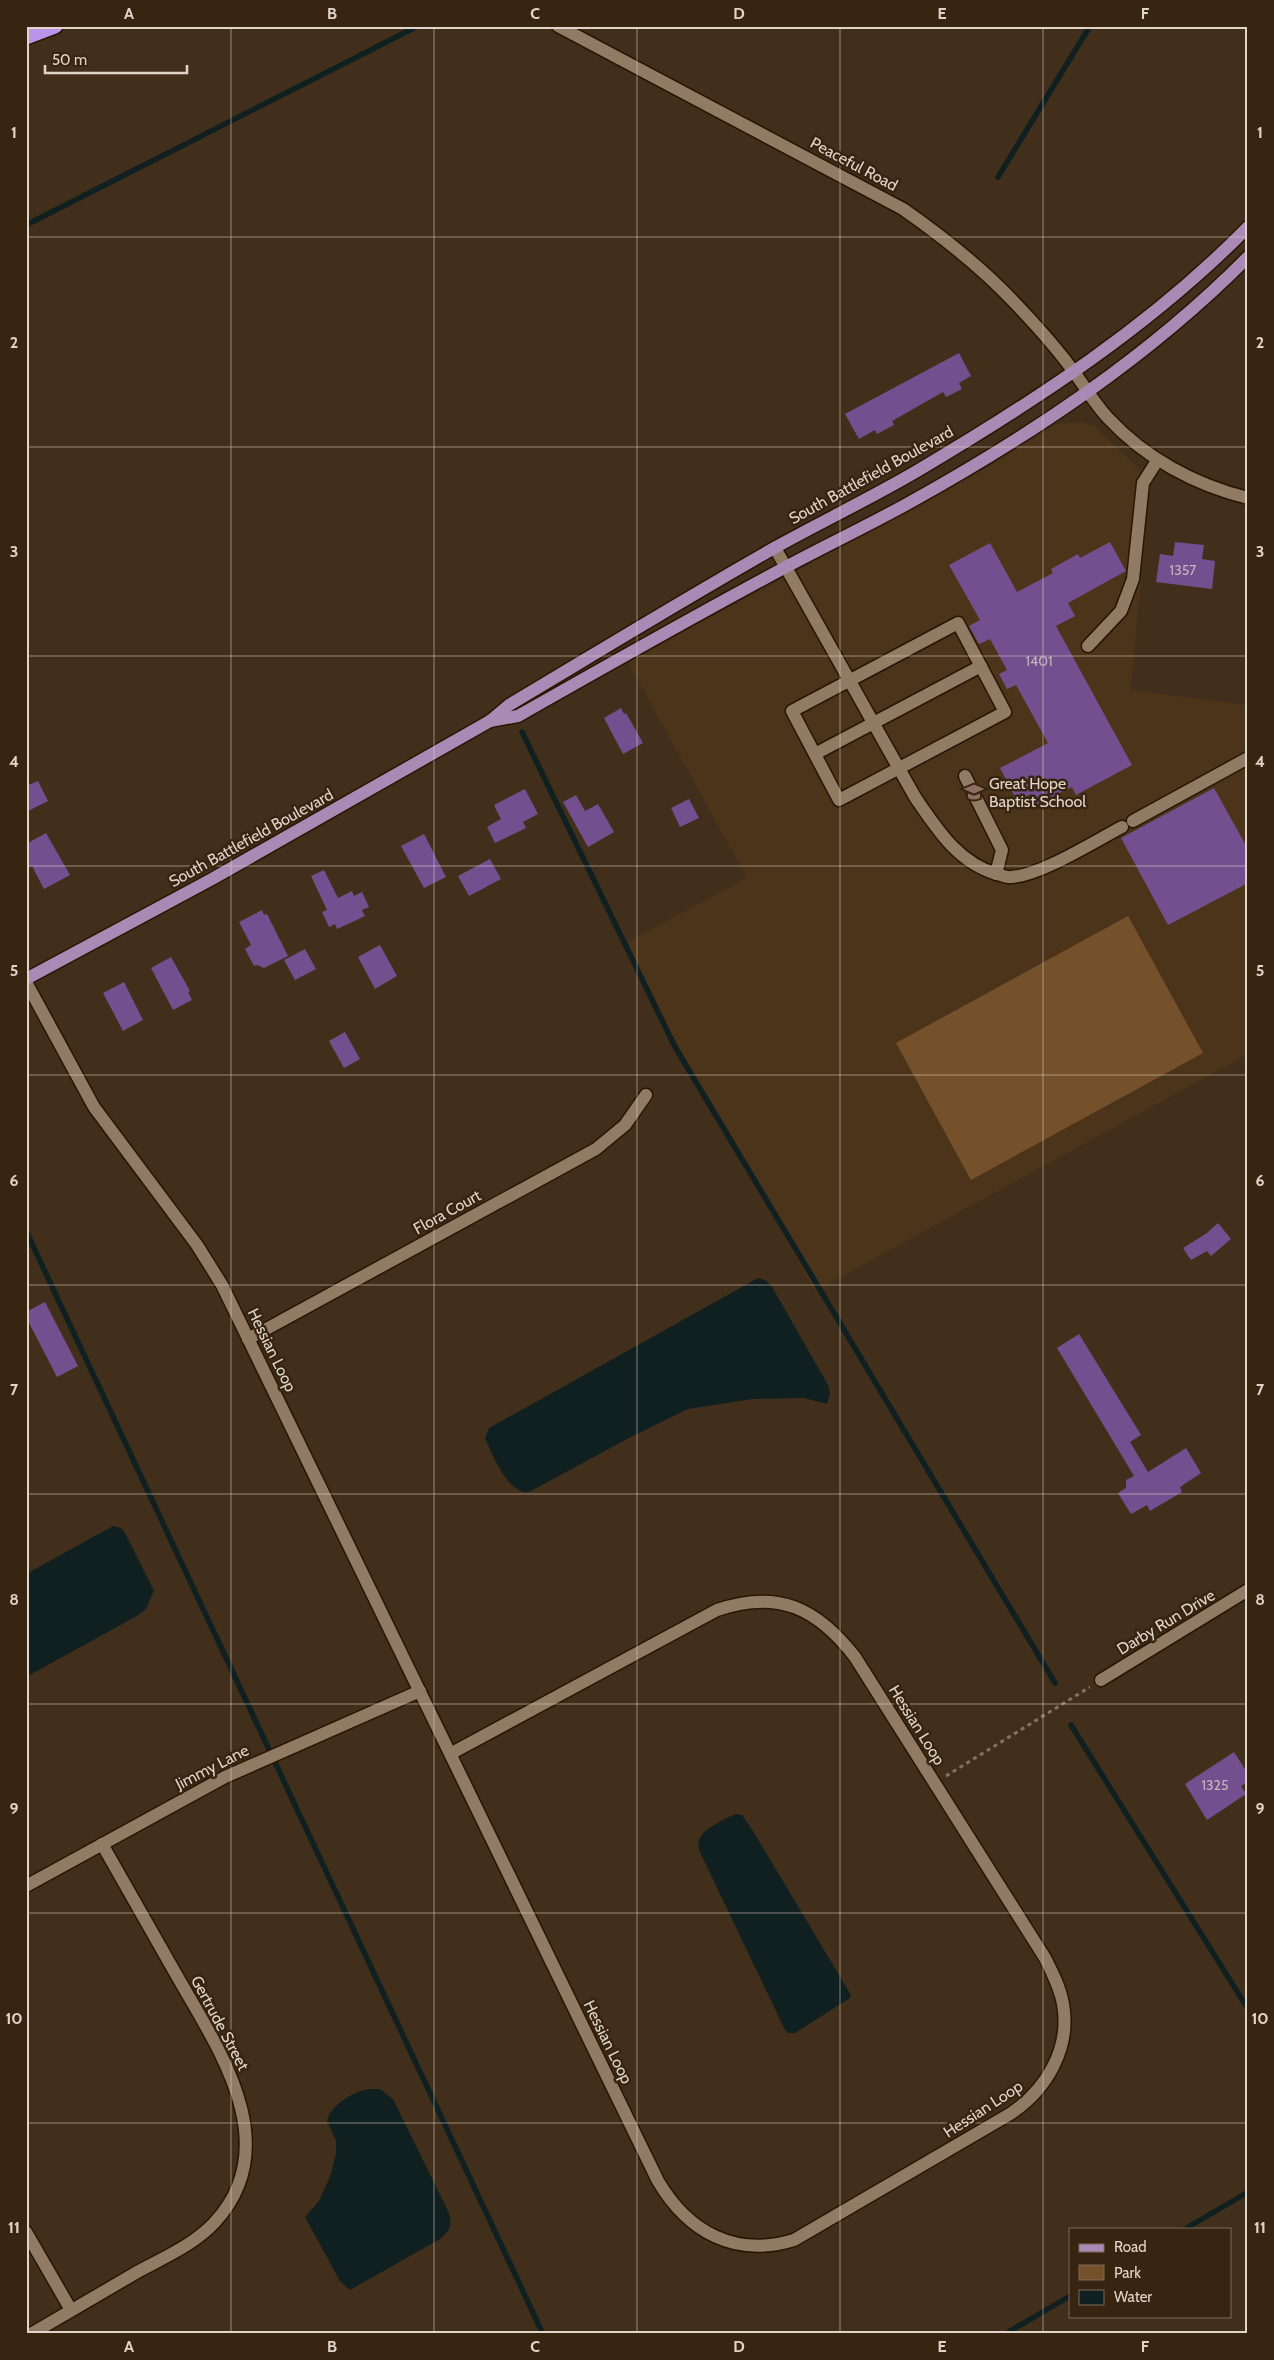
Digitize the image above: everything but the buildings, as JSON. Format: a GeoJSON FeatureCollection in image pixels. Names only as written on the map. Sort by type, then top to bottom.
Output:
{"type":"FeatureCollection","features":[{"type":"Feature","properties":{"kind":"highway"},"geometry":{"type":"LineString","coordinates":[[26,37],[55,26]]}},
{"type":"Feature","properties":{"kind":"main road","name":"South Battlefield Boulevard"},"geometry":{"type":"LineString","coordinates":[[26,980],[212,879],[490,721],[509,705],[775,548],[916,471],[1033,399],[1143,321],[1217,258],[1248,227]]}},
{"type":"Feature","properties":{"kind":"main road","name":"South Battlefield Boulevard"},"geometry":{"type":"LineString","coordinates":[[490,721],[518,716],[786,567],[908,504],[1088,392],[1177,324],[1248,257]]}},
{"type":"Feature","properties":{"kind":"street","name":"Peaceful Road"},"geometry":{"type":"LineString","coordinates":[[558,26],[904,209],[940,236],[1013,301],[1074,371],[1107,418],[1157,461],[1204,484],[1248,498]]}},
{"type":"Feature","properties":{"kind":"street"},"geometry":{"type":"LineString","coordinates":[[1088,646],[1121,611],[1133,579],[1143,483],[1157,461]]}},
{"type":"Feature","properties":{"kind":"street"},"geometry":{"type":"LineString","coordinates":[[775,548],[920,804],[939,832],[956,851],[982,870],[1010,878],[1037,871],[1128,824],[1248,758]]}},
{"type":"Feature","properties":{"kind":"street"},"geometry":{"type":"LineString","coordinates":[[958,623],[1005,712],[839,800],[792,711],[850,680],[958,623]]}},
{"type":"Feature","properties":{"kind":"street"},"geometry":{"type":"LineString","coordinates":[[815,754],[980,666]]}},
{"type":"Feature","properties":{"kind":"street"},"geometry":{"type":"LineString","coordinates":[[965,776],[1002,850],[996,874]]}},
{"type":"Feature","properties":{"kind":"street","name":"Hessian Loop"},"geometry":{"type":"LineString","coordinates":[[26,980],[94,1107],[210,1264],[420,1690],[450,1754],[667,2197],[678,2211],[702,2231],[728,2242],[752,2246],[775,2245],[803,2236],[1010,2114],[1037,2093],[1050,2075],[1059,2053],[1064,2030],[1063,2005],[1056,1980],[1045,1958],[855,1656],[828,1625],[800,1608],[770,1602],[742,1603],[717,1610],[450,1754]]}},
{"type":"Feature","properties":{"kind":"street","name":"Flora Court"},"geometry":{"type":"LineString","coordinates":[[248,1339],[596,1149],[621,1129],[646,1095]]}},
{"type":"Feature","properties":{"kind":"street","name":"Darby Run Drive"},"geometry":{"type":"LineString","coordinates":[[1101,1680],[1248,1590]]}},
{"type":"Feature","properties":{"kind":"street","name":"Jimmy Lane"},"geometry":{"type":"LineString","coordinates":[[26,1886],[260,1760],[364,1717],[420,1690]]}},
{"type":"Feature","properties":{"kind":"street","name":"Gertrude Street"},"geometry":{"type":"LineString","coordinates":[[31,2334],[190,2243],[214,2222],[235,2192],[242,2176],[246,2149],[244,2117],[234,2082],[216,2046],[102,1844]]}},
{"type":"Feature","properties":{"kind":"street"},"geometry":{"type":"LineString","coordinates":[[26,2232],[71,2310]]}},
{"type":"Feature","properties":{"kind":"path"},"geometry":{"type":"LineString","coordinates":[[934,1784],[1101,1680]]}},
{"type":"Feature","properties":{"kind":"shaded area","name":"Great Hope Baptist School"},"geometry":{"type":"Polygon","coordinates":[[[1083,422],[1095,427],[1151,480],[1130,690],[1248,705],[1248,1054],[815,1291],[622,945],[747,878],[628,662],[988,467],[1056,424],[1083,422]]]}},
{"type":"Feature","properties":{"kind":"green space"},"geometry":{"type":"Polygon","coordinates":[[[1128,916],[1203,1053],[971,1180],[896,1043],[1128,916]]]}},
{"type":"Feature","properties":{"kind":"water"},"geometry":{"type":"Polygon","coordinates":[[[758,1278],[765,1280],[771,1285],[828,1385],[830,1393],[827,1404],[804,1398],[753,1399],[688,1409],[629,1438],[531,1491],[523,1492],[509,1482],[497,1464],[485,1438],[489,1428],[758,1278]]]}},
{"type":"Feature","properties":{"kind":"water"},"geometry":{"type":"Polygon","coordinates":[[[113,1526],[121,1528],[125,1533],[154,1591],[146,1609],[137,1616],[26,1677],[26,1574],[113,1526]]]}},
{"type":"Feature","properties":{"kind":"water"},"geometry":{"type":"Polygon","coordinates":[[[735,1814],[742,1815],[753,1831],[851,1995],[850,1998],[795,2033],[788,2033],[785,2030],[699,1850],[698,1843],[704,1832],[735,1814]]]}},
{"type":"Feature","properties":{"kind":"water"},"geometry":{"type":"Polygon","coordinates":[[[370,2089],[380,2089],[393,2099],[448,2211],[451,2223],[447,2233],[440,2239],[350,2290],[340,2281],[305,2217],[319,2201],[331,2174],[336,2153],[336,2141],[327,2121],[329,2115],[338,2104],[350,2096],[370,2089]]]}},
{"type":"Feature","properties":{"kind":"waterway"},"geometry":{"type":"LineString","coordinates":[[26,225],[418,26]]}},
{"type":"Feature","properties":{"kind":"waterway"},"geometry":{"type":"LineString","coordinates":[[998,177],[1090,26]]}},
{"type":"Feature","properties":{"kind":"waterway"},"geometry":{"type":"LineString","coordinates":[[522,732],[675,1047],[1055,1683]]}},
{"type":"Feature","properties":{"kind":"waterway"},"geometry":{"type":"LineString","coordinates":[[26,1231],[543,2334]]}},
{"type":"Feature","properties":{"kind":"waterway"},"geometry":{"type":"LineString","coordinates":[[1071,1725],[1248,2009]]}},
{"type":"Feature","properties":{"kind":"waterway"},"geometry":{"type":"LineString","coordinates":[[1187,2228],[1248,2192]]}},
{"type":"Feature","properties":{"kind":"waterway"},"geometry":{"type":"LineString","coordinates":[[1005,2334],[1069,2297]]}},
{"type":"Feature","properties":{"kind":"place","name":"Great Hope Baptist School"},"geometry":{"type":"Point","coordinates":[974,792]}}]}
